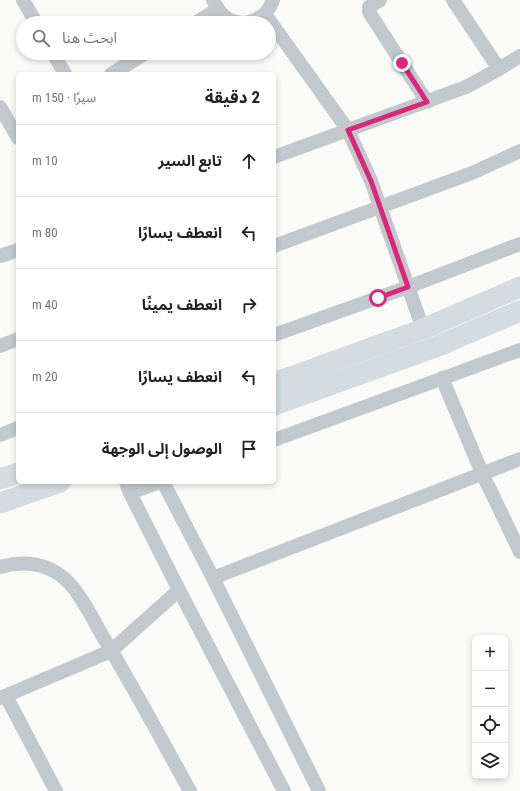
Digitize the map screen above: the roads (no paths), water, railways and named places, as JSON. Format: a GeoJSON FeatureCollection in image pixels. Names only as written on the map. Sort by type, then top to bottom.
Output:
{"type":"FeatureCollection","features":[{"type":"Feature","properties":{"kind":"main road"},"geometry":{"type":"LineString","coordinates":[[276,382],[423,329],[520,287]]}},
{"type":"Feature","properties":{"kind":"main road"},"geometry":{"type":"LineString","coordinates":[[276,404],[438,346],[520,311]]}},
{"type":"Feature","properties":{"kind":"main road"},"geometry":{"type":"LineString","coordinates":[[0,479],[16,474]]}},
{"type":"Feature","properties":{"kind":"main road"},"geometry":{"type":"LineString","coordinates":[[0,503],[54,484]]}},
{"type":"Feature","properties":{"kind":"street"},"geometry":{"type":"LineString","coordinates":[[23,0],[32,16]]}},
{"type":"Feature","properties":{"kind":"street"},"geometry":{"type":"LineString","coordinates":[[262,16],[271,6],[273,0]]}},
{"type":"Feature","properties":{"kind":"street"},"geometry":{"type":"LineString","coordinates":[[380,0],[369,7],[369,12],[427,102]]}},
{"type":"Feature","properties":{"kind":"street"},"geometry":{"type":"LineString","coordinates":[[453,0],[499,69]]}},
{"type":"Feature","properties":{"kind":"street"},"geometry":{"type":"LineString","coordinates":[[203,16],[216,5],[224,16]]}},
{"type":"Feature","properties":{"kind":"street"},"geometry":{"type":"LineString","coordinates":[[276,29],[348,130],[361,157],[380,207],[423,329]]}},
{"type":"Feature","properties":{"kind":"street"},"geometry":{"type":"LineString","coordinates":[[276,156],[466,87],[520,56]]}},
{"type":"Feature","properties":{"kind":"street"},"geometry":{"type":"LineString","coordinates":[[57,60],[64,72]]}},
{"type":"Feature","properties":{"kind":"street"},"geometry":{"type":"LineString","coordinates":[[114,72],[134,60]]}},
{"type":"Feature","properties":{"kind":"street"},"geometry":{"type":"LineString","coordinates":[[0,107],[16,135]]}},
{"type":"Feature","properties":{"kind":"street"},"geometry":{"type":"LineString","coordinates":[[276,245],[472,173],[520,151]]}},
{"type":"Feature","properties":{"kind":"street"},"geometry":{"type":"LineString","coordinates":[[276,334],[408,287],[520,244]]}},
{"type":"Feature","properties":{"kind":"street"},"geometry":{"type":"LineString","coordinates":[[0,256],[16,251]]}},
{"type":"Feature","properties":{"kind":"street"},"geometry":{"type":"LineString","coordinates":[[0,346],[16,340]]}},
{"type":"Feature","properties":{"kind":"street"},"geometry":{"type":"LineString","coordinates":[[276,439],[520,350]]}},
{"type":"Feature","properties":{"kind":"street"},"geometry":{"type":"LineString","coordinates":[[442,378],[482,473],[520,552]]}},
{"type":"Feature","properties":{"kind":"street"},"geometry":{"type":"LineString","coordinates":[[0,435],[16,429]]}},
{"type":"Feature","properties":{"kind":"street"},"geometry":{"type":"LineString","coordinates":[[213,578],[520,458]]}},
{"type":"Feature","properties":{"kind":"street"},"geometry":{"type":"LineString","coordinates":[[150,484],[128,488],[179,590],[284,791]]}},
{"type":"Feature","properties":{"kind":"street"},"geometry":{"type":"LineString","coordinates":[[162,484],[213,578],[319,791]]}},
{"type":"Feature","properties":{"kind":"street"},"geometry":{"type":"LineString","coordinates":[[0,567],[18,563],[38,564],[65,579],[75,590],[111,650],[190,791]]}},
{"type":"Feature","properties":{"kind":"street"},"geometry":{"type":"LineString","coordinates":[[56,791],[3,697],[111,650],[179,590]]}}]}
